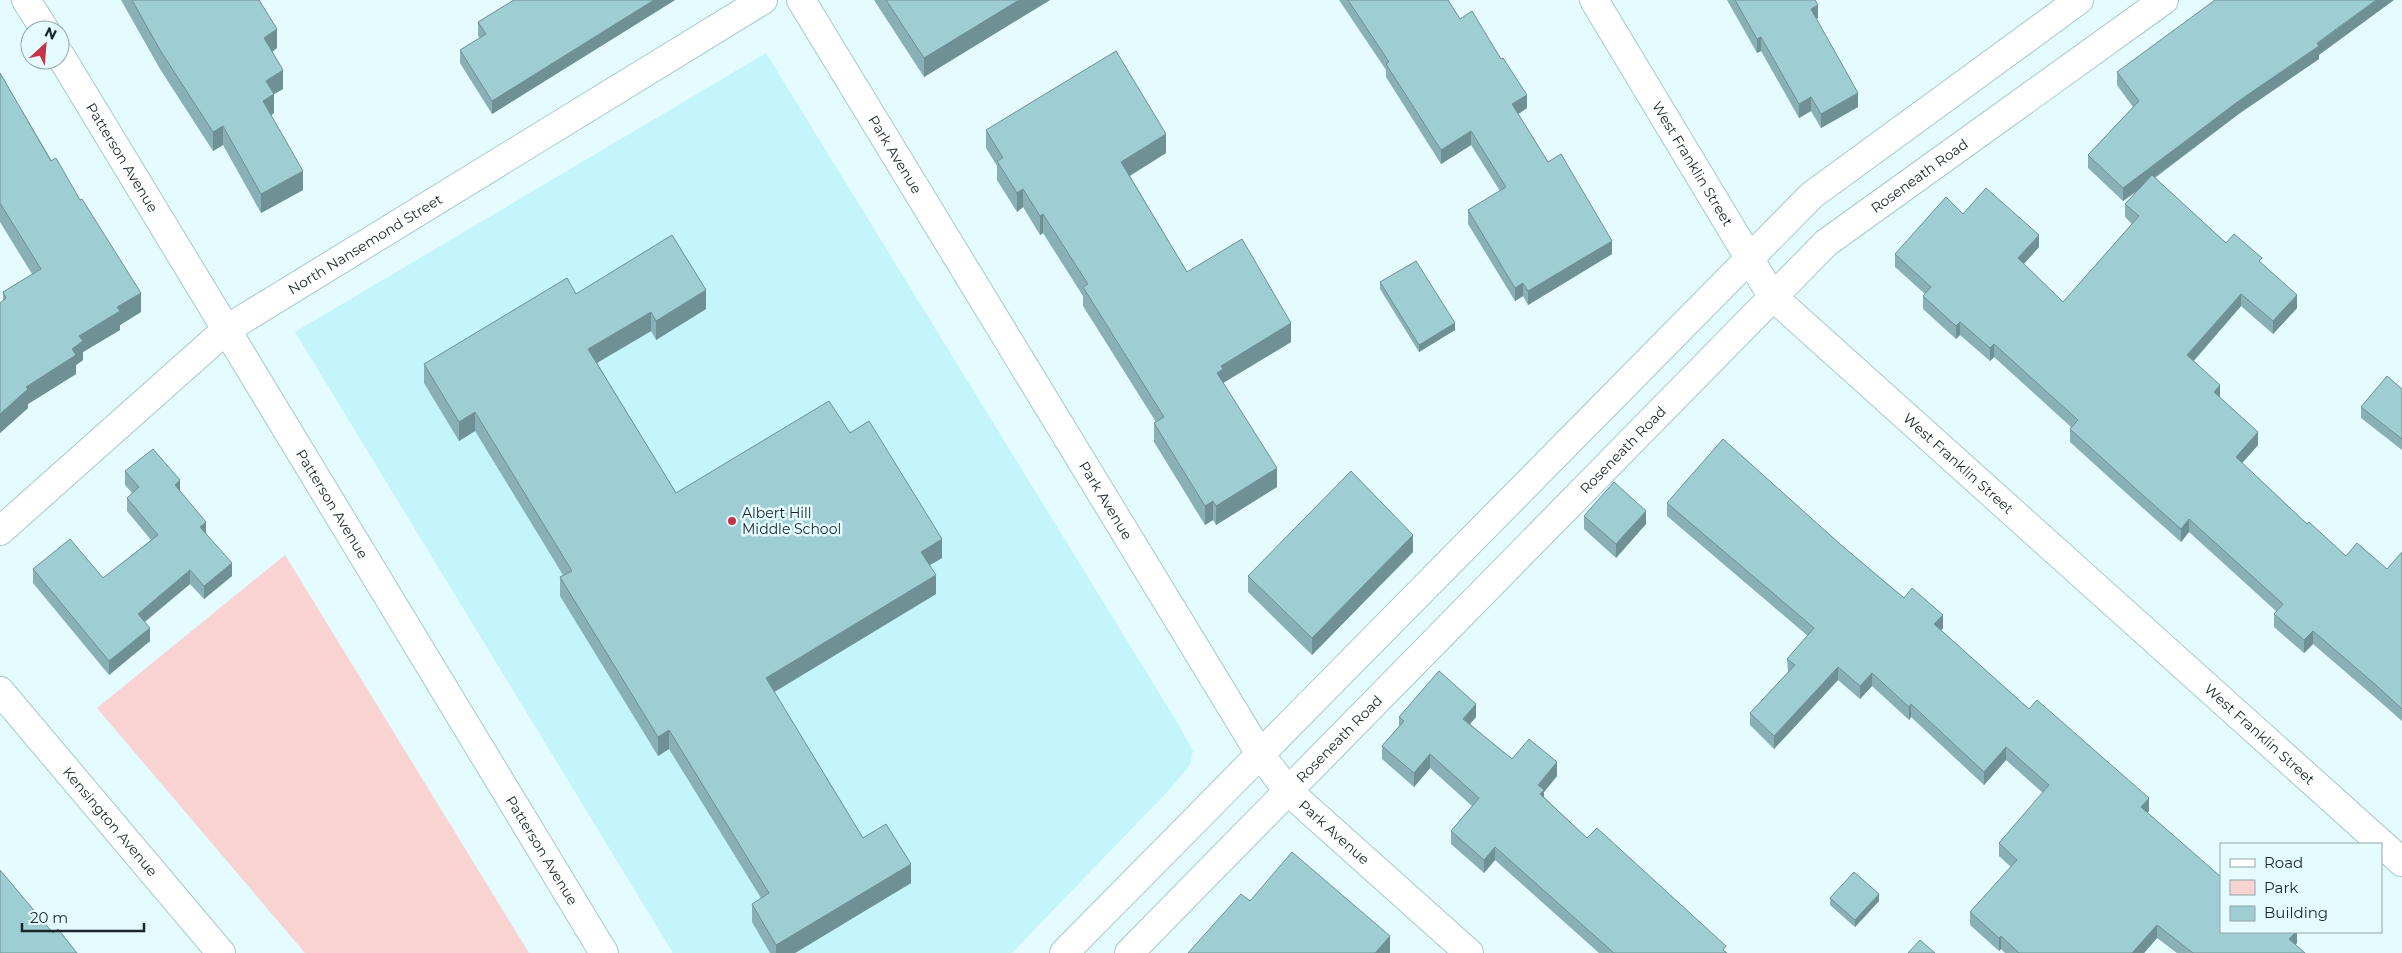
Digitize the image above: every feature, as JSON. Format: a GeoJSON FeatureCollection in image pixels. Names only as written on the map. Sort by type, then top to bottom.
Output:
{"type":"FeatureCollection","features":[{"type":"Feature","properties":{"kind":"street"},"geometry":{"type":"LineString","coordinates":[[26,0],[39,20]]}},
{"type":"Feature","properties":{"kind":"street","name":"North Nansemond Street"},"geometry":{"type":"LineString","coordinates":[[0,531],[227,329],[763,0]]}},
{"type":"Feature","properties":{"kind":"street","name":"Park Avenue"},"geometry":{"type":"LineString","coordinates":[[801,0],[1260,754],[1288,791],[1469,953]]}},
{"type":"Feature","properties":{"kind":"street","name":"West Franklin Street"},"geometry":{"type":"LineString","coordinates":[[1594,0],[1772,296],[2381,843]]}},
{"type":"Feature","properties":{"kind":"street"},"geometry":{"type":"LineString","coordinates":[[1064,953],[1812,195],[2079,0]]}},
{"type":"Feature","properties":{"kind":"street","name":"Roseneath Road"},"geometry":{"type":"LineString","coordinates":[[1129,953],[1826,243],[2164,0]]}},
{"type":"Feature","properties":{"kind":"street","name":"Patterson Avenue"},"geometry":{"type":"LineString","coordinates":[[69,70],[604,953]]}},
{"type":"Feature","properties":{"kind":"street","name":"Kensington Avenue"},"geometry":{"type":"LineString","coordinates":[[0,691],[220,953]]}},
{"type":"Feature","properties":{"kind":"street","name":"West Franklin Street"},"geometry":{"type":"LineString","coordinates":[[2382,844],[2402,862]]}},
{"type":"Feature","properties":{"kind":"shaded area","name":"Albert Hill Middle School"},"geometry":{"type":"Polygon","coordinates":[[[766,53],[1193,751],[1190,765],[1168,791],[1012,953],[673,953],[295,332],[766,53]]]}},
{"type":"Feature","properties":{"kind":"green space"},"geometry":{"type":"Polygon","coordinates":[[[285,555],[529,953],[305,953],[97,708],[285,555]]]}},
{"type":"Feature","properties":{"kind":"building"},"geometry":{"type":"Polygon","coordinates":[[[132,0],[259,0],[277,29],[264,38],[283,70],[266,81],[274,94],[263,101],[303,171],[261,194],[223,126],[213,132],[160,50],[132,0]]]}},
{"type":"Feature","properties":{"kind":"building"},"geometry":{"type":"Polygon","coordinates":[[[514,0],[654,0],[492,101],[460,50],[486,34],[478,22],[514,0]]]}},
{"type":"Feature","properties":{"kind":"building"},"geometry":{"type":"Polygon","coordinates":[[[886,0],[1019,0],[924,58],[886,0]]]}},
{"type":"Feature","properties":{"kind":"building"},"geometry":{"type":"Polygon","coordinates":[[[1348,0],[1448,0],[1460,19],[1472,11],[1501,59],[1503,58],[1527,95],[1512,104],[1548,162],[1561,154],[1612,241],[1528,291],[1523,283],[1515,288],[1468,210],[1506,187],[1471,131],[1441,150],[1386,64],[1389,62],[1348,0]]]}},
{"type":"Feature","properties":{"kind":"building"},"geometry":{"type":"Polygon","coordinates":[[[1735,0],[1815,0],[1818,5],[1811,9],[1858,93],[1821,114],[1811,97],[1799,104],[1761,37],[1757,39],[1735,0]]]}},
{"type":"Feature","properties":{"kind":"building"},"geometry":{"type":"Polygon","coordinates":[[[2215,0],[2376,0],[2317,43],[2319,46],[2240,100],[2123,188],[2088,155],[2139,101],[2117,72],[2215,0]]]}},
{"type":"Feature","properties":{"kind":"building"},"geometry":{"type":"Polygon","coordinates":[[[1116,51],[1166,134],[1121,162],[1187,272],[1242,239],[1291,323],[1221,366],[1223,369],[1217,373],[1277,468],[1216,506],[1213,501],[1205,506],[1154,423],[1164,417],[1083,287],[1088,284],[1043,214],[1040,216],[1023,189],[1017,193],[997,161],[1003,158],[986,130],[1116,51]]]}},
{"type":"Feature","properties":{"kind":"building"},"geometry":{"type":"Polygon","coordinates":[[[0,73],[51,161],[56,158],[80,200],[82,199],[141,293],[117,307],[120,311],[79,336],[83,341],[72,349],[76,355],[26,387],[28,389],[0,414],[0,303],[6,298],[3,292],[41,269],[0,203],[0,73]]]}},
{"type":"Feature","properties":{"kind":"building"},"geometry":{"type":"Polygon","coordinates":[[[2152,175],[2226,243],[2234,234],[2262,258],[2259,261],[2297,295],[2273,321],[2241,294],[2187,355],[2220,385],[2214,392],[2258,432],[2236,457],[2307,524],[2309,522],[2346,556],[2357,543],[2387,569],[2402,552],[2402,709],[2313,631],[2304,640],[2274,614],[2283,604],[2189,519],[2181,529],[2135,488],[2070,429],[2078,420],[1994,344],[1990,348],[1960,322],[1956,326],[1923,296],[1931,287],[1895,254],[1946,197],[1963,214],[1986,188],[2039,235],[2018,258],[2063,302],[2139,216],[2125,204],[2152,175]]]}},
{"type":"Feature","properties":{"kind":"building","name":"Albert Hill Middle School"},"geometry":{"type":"Polygon","coordinates":[[[672,235],[706,290],[656,321],[651,312],[588,349],[676,493],[829,401],[850,433],[869,421],[942,539],[921,552],[936,575],[766,678],[863,838],[886,824],[911,864],[776,945],[752,904],[769,893],[669,730],[658,737],[560,577],[572,571],[475,412],[459,422],[424,364],[567,278],[576,294],[672,235]]]}},
{"type":"Feature","properties":{"kind":"building"},"geometry":{"type":"Polygon","coordinates":[[[1416,261],[1455,323],[1419,345],[1380,282],[1416,261]]]}},
{"type":"Feature","properties":{"kind":"building"},"geometry":{"type":"Polygon","coordinates":[[[2387,376],[2402,389],[2402,439],[2361,407],[2387,376]]]}},
{"type":"Feature","properties":{"kind":"building"},"geometry":{"type":"Polygon","coordinates":[[[1723,439],[1840,544],[1904,598],[1912,588],[1943,615],[1934,624],[2029,709],[2037,700],[2149,798],[2141,807],[2220,876],[2220,933],[2295,933],[2289,939],[2305,953],[2193,953],[2157,925],[2132,953],[2019,953],[1970,912],[2017,860],[1999,843],[2049,785],[2006,747],[1984,772],[1911,704],[1909,707],[1872,673],[1860,686],[1838,667],[1774,736],[1750,713],[1795,665],[1787,659],[1814,628],[1667,503],[1723,439]]]}},
{"type":"Feature","properties":{"kind":"building"},"geometry":{"type":"Polygon","coordinates":[[[153,449],[180,480],[175,485],[206,522],[200,527],[232,563],[204,586],[190,570],[138,614],[150,628],[109,661],[33,569],[70,539],[103,578],[158,535],[127,498],[139,487],[125,471],[153,449]]]}},
{"type":"Feature","properties":{"kind":"building"},"geometry":{"type":"Polygon","coordinates":[[[1351,471],[1413,535],[1312,638],[1248,576],[1351,471]]]}},
{"type":"Feature","properties":{"kind":"building"},"geometry":{"type":"Polygon","coordinates":[[[1614,482],[1646,511],[1616,544],[1584,516],[1614,482]]]}},
{"type":"Feature","properties":{"kind":"building"},"geometry":{"type":"Polygon","coordinates":[[[1439,671],[1476,704],[1463,719],[1512,759],[1529,739],[1557,762],[1538,785],[1544,790],[1540,794],[1587,838],[1597,828],[1726,946],[1723,950],[1727,953],[1614,953],[1495,847],[1484,860],[1451,831],[1479,798],[1430,754],[1414,773],[1382,746],[1404,721],[1399,717],[1439,671]]]}},
{"type":"Feature","properties":{"kind":"building"},"geometry":{"type":"Polygon","coordinates":[[[1292,852],[1390,936],[1375,953],[1188,953],[1241,894],[1250,901],[1292,852]]]}},
{"type":"Feature","properties":{"kind":"building"},"geometry":{"type":"Polygon","coordinates":[[[0,870],[53,933],[58,929],[77,953],[0,953],[0,870]]]}},
{"type":"Feature","properties":{"kind":"building"},"geometry":{"type":"Polygon","coordinates":[[[1854,872],[1879,894],[1855,920],[1830,898],[1854,872]]]}},
{"type":"Feature","properties":{"kind":"building"},"geometry":{"type":"Polygon","coordinates":[[[1920,940],[1935,953],[1908,953],[1920,940]]]}},
{"type":"Feature","properties":{"kind":"place","name":"Albert Hill Middle School"},"geometry":{"type":"Point","coordinates":[732,521]}}]}
